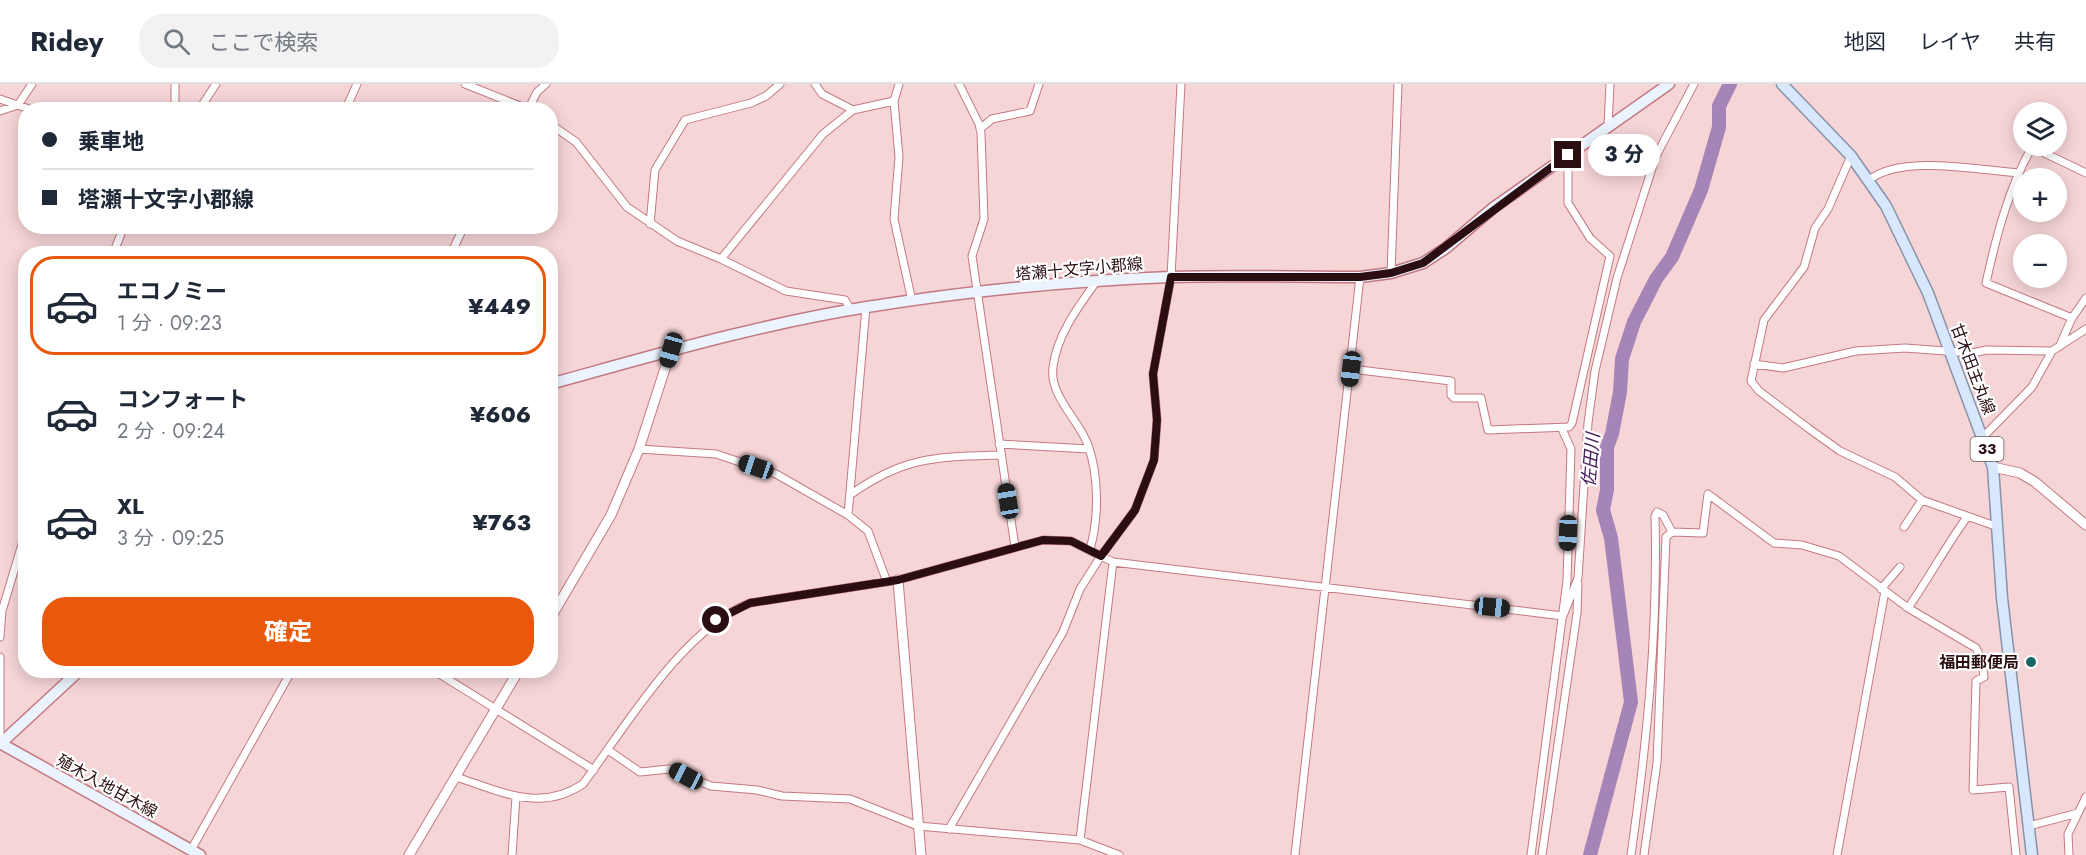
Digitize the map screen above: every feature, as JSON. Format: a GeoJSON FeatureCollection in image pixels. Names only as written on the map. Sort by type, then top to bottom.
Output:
{"type":"FeatureCollection","features":[{"type":"Feature","properties":{"kind":"main road","name":"塔瀬十文字小郡線"},"geometry":{"type":"LineString","coordinates":[[558,382],[671,350],[866,307],[1096,282],[1171,277],[1360,277],[1391,273],[1423,263],[1446,248],[1492,208],[1669,84]]}},
{"type":"Feature","properties":{"kind":"main road","name":"甘木田主丸線"},"geometry":{"type":"LineString","coordinates":[[1782,84],[1851,156],[1869,180],[1906,243],[1993,467],[1999,527],[2002,598],[2032,855]]}},
{"type":"Feature","properties":{"kind":"main road"},"geometry":{"type":"LineString","coordinates":[[0,743],[71,678]]}},
{"type":"Feature","properties":{"kind":"main road","name":"殖木入地甘木線"},"geometry":{"type":"LineString","coordinates":[[0,743],[196,852]]}},
{"type":"Feature","properties":{"kind":"street"},"geometry":{"type":"LineString","coordinates":[[20,102],[32,84]]}},
{"type":"Feature","properties":{"kind":"street"},"geometry":{"type":"LineString","coordinates":[[175,84],[175,102]]}},
{"type":"Feature","properties":{"kind":"street"},"geometry":{"type":"LineString","coordinates":[[204,102],[216,84]]}},
{"type":"Feature","properties":{"kind":"street"},"geometry":{"type":"LineString","coordinates":[[349,102],[357,84]]}},
{"type":"Feature","properties":{"kind":"street"},"geometry":{"type":"LineString","coordinates":[[465,84],[508,102]]}},
{"type":"Feature","properties":{"kind":"street"},"geometry":{"type":"LineString","coordinates":[[532,102],[537,92],[546,84]]}},
{"type":"Feature","properties":{"kind":"street"},"geometry":{"type":"LineString","coordinates":[[650,224],[655,170],[685,120],[751,103],[766,96],[780,84]]}},
{"type":"Feature","properties":{"kind":"street"},"geometry":{"type":"LineString","coordinates":[[815,84],[822,94],[853,110]]}},
{"type":"Feature","properties":{"kind":"street"},"geometry":{"type":"LineString","coordinates":[[899,84],[894,101],[899,158],[894,219],[912,301]]}},
{"type":"Feature","properties":{"kind":"street"},"geometry":{"type":"LineString","coordinates":[[959,84],[980,129],[985,203],[982,230],[972,256],[1015,547]]}},
{"type":"Feature","properties":{"kind":"street"},"geometry":{"type":"LineString","coordinates":[[980,129],[992,119],[1030,111],[1039,84]]}},
{"type":"Feature","properties":{"kind":"street"},"geometry":{"type":"LineString","coordinates":[[949,829],[1063,632],[1080,590],[1101,556],[1135,510],[1154,460],[1157,420],[1153,374],[1171,277],[1181,84]]}},
{"type":"Feature","properties":{"kind":"street"},"geometry":{"type":"LineString","coordinates":[[1391,273],[1398,84]]}},
{"type":"Feature","properties":{"kind":"street"},"geometry":{"type":"LineString","coordinates":[[1608,127],[1610,84]]}},
{"type":"Feature","properties":{"kind":"street"},"geometry":{"type":"LineString","coordinates":[[1542,855],[1577,613],[1588,423],[1595,371],[1611,300],[1656,156],[1694,84]]}},
{"type":"Feature","properties":{"kind":"street"},"geometry":{"type":"LineString","coordinates":[[0,99],[18,105]]}},
{"type":"Feature","properties":{"kind":"street"},"geometry":{"type":"LineString","coordinates":[[721,259],[823,134],[853,110],[894,101]]}},
{"type":"Feature","properties":{"kind":"street"},"geometry":{"type":"LineString","coordinates":[[0,111],[18,105]]}},
{"type":"Feature","properties":{"kind":"street"},"geometry":{"type":"LineString","coordinates":[[558,130],[576,142],[627,207],[677,241],[721,259],[786,291],[845,300],[851,310]]}},
{"type":"Feature","properties":{"kind":"street"},"geometry":{"type":"LineString","coordinates":[[2022,168],[2034,147],[2086,173]]}},
{"type":"Feature","properties":{"kind":"street"},"geometry":{"type":"LineString","coordinates":[[1351,369],[1451,381],[1451,395],[1454,398],[1481,398],[1484,402],[1488,430],[1491,431],[1515,427],[1562,429],[1572,423],[1610,256],[1590,238],[1568,203],[1568,155]]}},
{"type":"Feature","properties":{"kind":"street"},"geometry":{"type":"LineString","coordinates":[[1851,156],[1828,208],[1815,228],[1804,267],[1764,320],[1751,377],[1759,391],[1832,446],[1895,477],[1923,500],[1999,527]]}},
{"type":"Feature","properties":{"kind":"street"},"geometry":{"type":"LineString","coordinates":[[1869,180],[1876,174],[1907,166],[2013,173]]}},
{"type":"Feature","properties":{"kind":"street"},"geometry":{"type":"LineString","coordinates":[[2013,190],[1994,245],[1986,283],[2073,318]]}},
{"type":"Feature","properties":{"kind":"street"},"geometry":{"type":"LineString","coordinates":[[1295,855],[1360,277]]}},
{"type":"Feature","properties":{"kind":"street"},"geometry":{"type":"LineString","coordinates":[[1090,549],[1096,519],[1093,463],[1079,426],[1057,393],[1053,367],[1074,314],[1096,282]]}},
{"type":"Feature","properties":{"kind":"street"},"geometry":{"type":"LineString","coordinates":[[2060,345],[2086,298]]}},
{"type":"Feature","properties":{"kind":"street"},"geometry":{"type":"LineString","coordinates":[[848,515],[866,307]]}},
{"type":"Feature","properties":{"kind":"street"},"geometry":{"type":"LineString","coordinates":[[1983,437],[2032,387],[2052,351],[2086,329]]}},
{"type":"Feature","properties":{"kind":"street"},"geometry":{"type":"LineString","coordinates":[[1754,364],[1783,368],[1856,351],[1905,348],[1950,352],[2052,351]]}},
{"type":"Feature","properties":{"kind":"street"},"geometry":{"type":"LineString","coordinates":[[558,606],[611,515],[639,449],[671,350]]}},
{"type":"Feature","properties":{"kind":"street"},"geometry":{"type":"LineString","coordinates":[[1531,855],[1563,616],[1571,449],[1562,429]]}},
{"type":"Feature","properties":{"kind":"street"},"geometry":{"type":"LineString","coordinates":[[999,444],[1089,449]]}},
{"type":"Feature","properties":{"kind":"street"},"geometry":{"type":"LineString","coordinates":[[639,449],[717,454],[776,474],[848,515],[868,531],[887,582]]}},
{"type":"Feature","properties":{"kind":"street"},"geometry":{"type":"LineString","coordinates":[[850,495],[878,475],[905,464],[946,457],[1001,455]]}},
{"type":"Feature","properties":{"kind":"street"},"geometry":{"type":"LineString","coordinates":[[1993,467],[2020,473],[2035,482],[2086,525]]}},
{"type":"Feature","properties":{"kind":"street"},"geometry":{"type":"LineString","coordinates":[[1644,855],[1657,763],[1666,537],[1672,532],[1703,533],[1708,494],[1774,543],[1802,545],[1839,556],[1908,608],[1976,648],[1982,661],[1984,677],[1976,681],[1973,790],[2009,787],[2016,855]]}},
{"type":"Feature","properties":{"kind":"street"},"geometry":{"type":"LineString","coordinates":[[1904,527],[1923,500]]}},
{"type":"Feature","properties":{"kind":"street"},"geometry":{"type":"LineString","coordinates":[[1631,855],[1641,792],[1652,668],[1657,597],[1655,516],[1657,512],[1663,515],[1672,532]]}},
{"type":"Feature","properties":{"kind":"street"},"geometry":{"type":"LineString","coordinates":[[1908,608],[1931,575],[1946,545],[1967,517]]}},
{"type":"Feature","properties":{"kind":"street"},"geometry":{"type":"LineString","coordinates":[[456,777],[516,798],[551,798],[568,794],[583,784],[677,658],[716,620],[750,603],[898,580],[1015,547],[1060,540],[1090,549],[1113,562],[1563,616]]}},
{"type":"Feature","properties":{"kind":"street"},"geometry":{"type":"LineString","coordinates":[[0,637],[2,611],[18,558]]}},
{"type":"Feature","properties":{"kind":"street"},"geometry":{"type":"LineString","coordinates":[[1080,840],[1113,562]]}},
{"type":"Feature","properties":{"kind":"street"},"geometry":{"type":"LineString","coordinates":[[1837,855],[1883,590],[1900,567]]}},
{"type":"Feature","properties":{"kind":"street"},"geometry":{"type":"LineString","coordinates":[[1563,616],[1578,578]]}},
{"type":"Feature","properties":{"kind":"street"},"geometry":{"type":"LineString","coordinates":[[898,580],[921,855]]}},
{"type":"Feature","properties":{"kind":"street"},"geometry":{"type":"LineString","coordinates":[[0,657],[0,743]]}},
{"type":"Feature","properties":{"kind":"street"},"geometry":{"type":"LineString","coordinates":[[196,852],[288,678]]}},
{"type":"Feature","properties":{"kind":"street"},"geometry":{"type":"LineString","coordinates":[[445,678],[495,711],[594,770]]}},
{"type":"Feature","properties":{"kind":"street"},"geometry":{"type":"LineString","coordinates":[[409,855],[514,678]]}},
{"type":"Feature","properties":{"kind":"street"},"geometry":{"type":"LineString","coordinates":[[608,750],[640,772],[669,769],[711,786],[756,790],[782,796],[834,796],[850,799],[918,826],[1080,840],[1119,855]]}},
{"type":"Feature","properties":{"kind":"street"},"geometry":{"type":"LineString","coordinates":[[2069,855],[2068,834],[2086,797]]}},
{"type":"Feature","properties":{"kind":"street"},"geometry":{"type":"LineString","coordinates":[[512,855],[516,798]]}},
{"type":"Feature","properties":{"kind":"street"},"geometry":{"type":"LineString","coordinates":[[2029,826],[2078,813]]}},
{"type":"Feature","properties":{"kind":"waterway","name":"佐田川"},"geometry":{"type":"LineString","coordinates":[[1590,855],[1631,702],[1611,538],[1603,510],[1607,490],[1607,447],[1612,434],[1620,392],[1622,359],[1634,322],[1656,279],[1672,257],[1701,190],[1719,127],[1719,106],[1730,84]]}},
{"type":"Feature","properties":{"kind":"place","name":"福田郵便局"},"geometry":{"type":"Point","coordinates":[2031,662]}},
{"type":"Feature","properties":{"kind":"route"},"geometry":{"type":"LineString","coordinates":[[716,620],[750,603],[898,580],[1043,540],[1071,541],[1101,556],[1135,510],[1154,460],[1157,420],[1152,385],[1153,374],[1171,277],[1360,277],[1391,273],[1423,263],[1446,248],[1492,208],[1568,155]]}}]}
